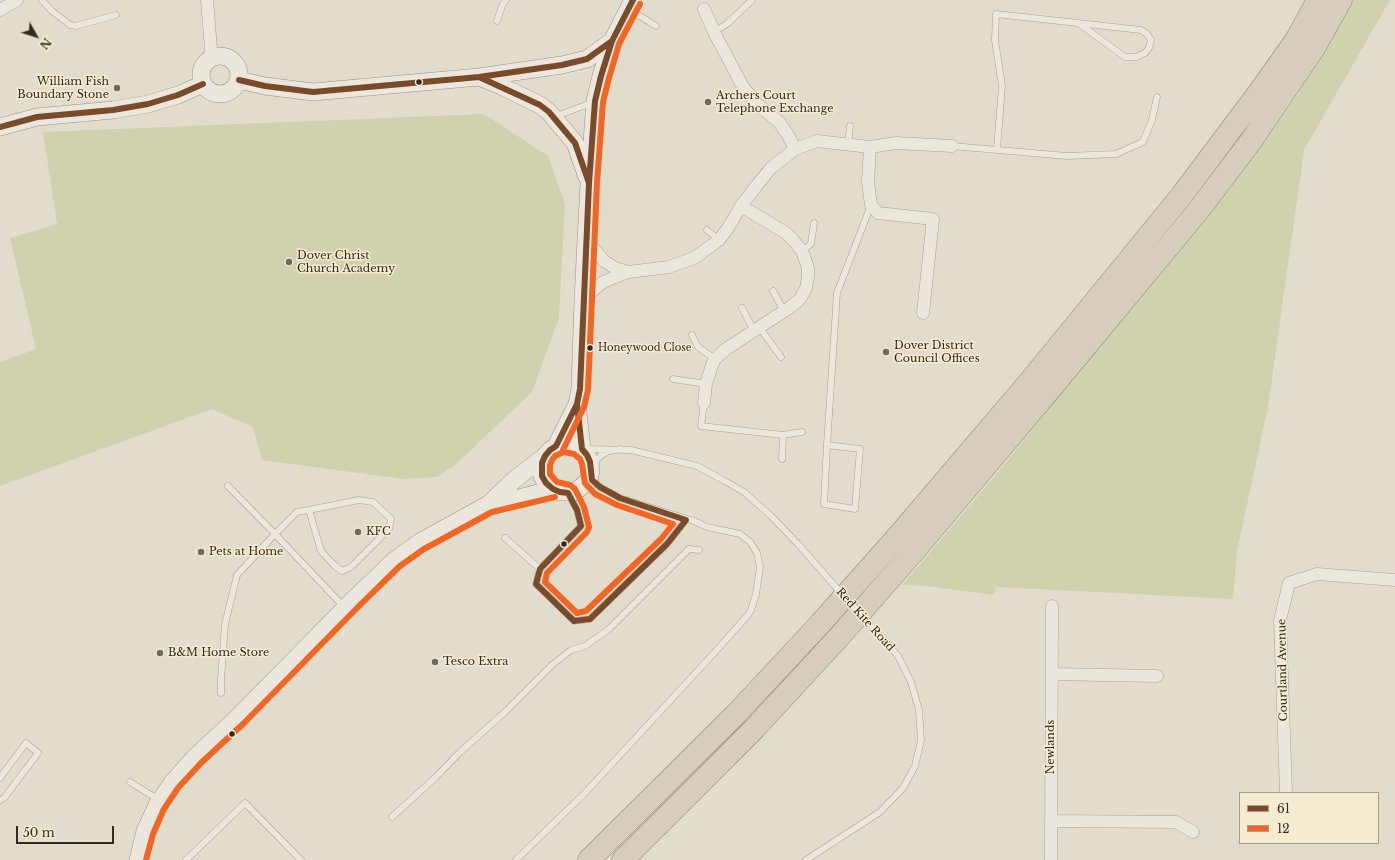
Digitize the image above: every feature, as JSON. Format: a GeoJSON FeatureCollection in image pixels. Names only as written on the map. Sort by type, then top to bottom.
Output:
{"type":"FeatureCollection","features":[{"type":"Feature","properties":{"kind":"highway"},"geometry":{"type":"LineString","coordinates":[[589,860],[735,715],[900,535],[1031,380],[1182,195],[1260,91],[1291,46],[1318,0]]}},
{"type":"Feature","properties":{"kind":"highway"},"geometry":{"type":"LineString","coordinates":[[623,860],[754,728],[839,637],[915,550],[1067,369],[1198,211],[1251,141],[1314,48],[1341,0]]}},
{"type":"Feature","properties":{"kind":"street"},"geometry":{"type":"LineString","coordinates":[[0,10],[17,0]]}},
{"type":"Feature","properties":{"kind":"street"},"geometry":{"type":"LineString","coordinates":[[207,0],[213,57]]}},
{"type":"Feature","properties":{"kind":"street"},"geometry":{"type":"LineString","coordinates":[[561,491],[546,483],[542,476],[542,463],[576,404],[580,389],[586,240],[595,101],[612,41],[631,4]]}},
{"type":"Feature","properties":{"kind":"street"},"geometry":{"type":"LineString","coordinates":[[704,9],[714,32],[743,87],[758,106],[779,122],[795,149]]}},
{"type":"Feature","properties":{"kind":"street"},"geometry":{"type":"LineString","coordinates":[[239,80],[265,86],[312,92],[479,77],[562,65],[587,58],[612,41]]}},
{"type":"Feature","properties":{"kind":"street"},"geometry":{"type":"LineString","coordinates":[[213,57],[225,57],[235,62],[238,67],[239,80],[232,91],[226,94],[212,93],[203,84],[201,79],[203,65],[213,57]]}},
{"type":"Feature","properties":{"kind":"street"},"geometry":{"type":"LineString","coordinates":[[479,77],[540,105],[553,117],[575,143],[589,183]]}},
{"type":"Feature","properties":{"kind":"street"},"geometry":{"type":"LineString","coordinates":[[0,127],[37,117],[113,110],[148,104],[203,84]]}},
{"type":"Feature","properties":{"kind":"street"},"geometry":{"type":"LineString","coordinates":[[583,299],[603,282],[628,272],[669,267],[694,258],[719,240],[756,185],[772,168],[795,149],[817,141],[870,147],[896,143],[952,146]]}},
{"type":"Feature","properties":{"kind":"street"},"geometry":{"type":"LineString","coordinates":[[870,147],[868,182],[871,205],[878,213],[933,219],[923,313]]}},
{"type":"Feature","properties":{"kind":"street"},"geometry":{"type":"LineString","coordinates":[[704,403],[706,384],[715,359],[726,349],[800,299],[806,288],[808,268],[802,251],[786,233],[741,206]]}},
{"type":"Feature","properties":{"kind":"street"},"geometry":{"type":"LineString","coordinates":[[586,240],[604,261],[616,268],[628,272]]}},
{"type":"Feature","properties":{"kind":"street"},"geometry":{"type":"LineString","coordinates":[[576,404],[582,449]]}},
{"type":"Feature","properties":{"kind":"street"},"geometry":{"type":"LineString","coordinates":[[139,860],[145,831],[160,800],[172,783],[195,757],[237,718],[345,608],[395,560],[420,542],[489,504],[514,480],[550,451],[569,444],[582,449],[587,455],[591,469],[590,476],[587,482],[576,492],[561,491],[489,504]]}},
{"type":"Feature","properties":{"kind":"street","name":"Courtland Avenue"},"geometry":{"type":"LineString","coordinates":[[1286,792],[1280,620],[1289,583],[1317,574],[1395,580]]}},
{"type":"Feature","properties":{"kind":"street","name":"Newlands"},"geometry":{"type":"LineString","coordinates":[[1051,860],[1052,606]]}},
{"type":"Feature","properties":{"kind":"street"},"geometry":{"type":"LineString","coordinates":[[1052,674],[1157,676]]}},
{"type":"Feature","properties":{"kind":"street"},"geometry":{"type":"LineString","coordinates":[[1051,821],[1176,822],[1193,832]]}},
{"type":"Feature","properties":{"kind":"lane"},"geometry":{"type":"LineString","coordinates":[[42,0],[52,11],[70,25],[76,26],[116,15]]}},
{"type":"Feature","properties":{"kind":"lane"},"geometry":{"type":"LineString","coordinates":[[497,21],[502,6],[506,0]]}},
{"type":"Feature","properties":{"kind":"lane"},"geometry":{"type":"LineString","coordinates":[[714,32],[728,23],[752,0]]}},
{"type":"Feature","properties":{"kind":"lane"},"geometry":{"type":"LineString","coordinates":[[631,4],[656,26]]}},
{"type":"Feature","properties":{"kind":"lane"},"geometry":{"type":"LineString","coordinates":[[997,149],[1002,86],[995,40],[996,14],[1078,23],[1141,30],[1147,34],[1151,40],[1149,48],[1145,53],[1136,57],[1125,57],[1078,23]]}},
{"type":"Feature","properties":{"kind":"lane"},"geometry":{"type":"LineString","coordinates":[[952,146],[1067,156],[1116,154],[1143,142],[1152,120],[1157,97]]}},
{"type":"Feature","properties":{"kind":"lane"},"geometry":{"type":"LineString","coordinates":[[553,117],[595,101]]}},
{"type":"Feature","properties":{"kind":"lane"},"geometry":{"type":"LineString","coordinates":[[848,145],[850,126]]}},
{"type":"Feature","properties":{"kind":"lane"},"geometry":{"type":"LineString","coordinates":[[827,445],[860,449],[855,509],[824,504],[827,445],[837,293],[871,205]]}},
{"type":"Feature","properties":{"kind":"lane"},"geometry":{"type":"LineString","coordinates":[[802,251],[811,244],[814,223]]}},
{"type":"Feature","properties":{"kind":"lane"},"geometry":{"type":"LineString","coordinates":[[707,230],[719,240]]}},
{"type":"Feature","properties":{"kind":"lane"},"geometry":{"type":"LineString","coordinates":[[773,291],[784,311]]}},
{"type":"Feature","properties":{"kind":"lane"},"geometry":{"type":"LineString","coordinates":[[742,308],[756,329],[781,357]]}},
{"type":"Feature","properties":{"kind":"lane"},"geometry":{"type":"LineString","coordinates":[[692,335],[698,347],[715,359]]}},
{"type":"Feature","properties":{"kind":"lane"},"geometry":{"type":"LineString","coordinates":[[673,379],[706,384]]}},
{"type":"Feature","properties":{"kind":"lane"},"geometry":{"type":"LineString","coordinates":[[704,403],[701,426],[784,435],[802,432]]}},
{"type":"Feature","properties":{"kind":"lane"},"geometry":{"type":"LineString","coordinates":[[782,459],[784,435]]}},
{"type":"Feature","properties":{"kind":"lane","name":"Red Kite Road"},"geometry":{"type":"LineString","coordinates":[[582,449],[631,450],[697,466],[744,492],[771,516],[798,544],[898,656],[911,682],[919,710],[921,740],[915,766],[903,788],[880,812],[806,860]]}},
{"type":"Feature","properties":{"kind":"lane","name":"Red Kite Road"},"geometry":{"type":"LineString","coordinates":[[591,469],[595,461],[602,455],[609,451],[620,449]]}},
{"type":"Feature","properties":{"kind":"lane"},"geometry":{"type":"LineString","coordinates":[[516,860],[584,794],[715,652],[748,615],[756,594],[760,568],[757,553],[750,542],[740,534],[707,527],[694,521],[686,520],[620,498],[600,487],[592,480],[591,469]]}},
{"type":"Feature","properties":{"kind":"lane"},"geometry":{"type":"LineString","coordinates":[[228,486],[345,608]]}},
{"type":"Feature","properties":{"kind":"lane"},"geometry":{"type":"LineString","coordinates":[[561,491],[577,510],[581,526],[540,569],[536,584],[574,621],[590,619],[667,544],[686,520]]}},
{"type":"Feature","properties":{"kind":"lane"},"geometry":{"type":"LineString","coordinates":[[221,693],[225,624],[237,575],[275,534],[297,512],[359,500],[373,502],[391,519],[389,529],[350,567],[342,571],[335,566],[321,551],[310,510]]}},
{"type":"Feature","properties":{"kind":"lane"},"geometry":{"type":"LineString","coordinates":[[505,538],[540,569]]}},
{"type":"Feature","properties":{"kind":"lane"},"geometry":{"type":"LineString","coordinates":[[392,817],[505,712],[552,665],[571,650],[585,646],[609,629],[689,549],[699,550]]}},
{"type":"Feature","properties":{"kind":"lane"},"geometry":{"type":"LineString","coordinates":[[0,778],[26,743],[38,753],[4,798],[0,800]]}},
{"type":"Feature","properties":{"kind":"lane"},"geometry":{"type":"LineString","coordinates":[[130,782],[160,800]]}},
{"type":"Feature","properties":{"kind":"lane"},"geometry":{"type":"LineString","coordinates":[[186,860],[245,803],[301,860]]}},
{"type":"Feature","properties":{"kind":"green space"},"geometry":{"type":"Polygon","coordinates":[[[1350,0],[1390,0],[1304,150],[1268,407],[1237,551],[1233,599],[996,587],[994,595],[927,586],[902,585],[995,476],[1266,138],[1297,95],[1350,0]]]}},
{"type":"Feature","properties":{"kind":"green space","name":"Dover Christ Church Academy"},"geometry":{"type":"Polygon","coordinates":[[[484,114],[548,156],[565,204],[559,318],[532,392],[454,466],[437,477],[403,479],[262,460],[253,427],[212,409],[0,486],[0,362],[36,349],[10,238],[57,224],[43,132],[484,114]]]}},
{"type":"Feature","properties":{"kind":"transit line","name":"61"},"geometry":{"type":"LineString","coordinates":[[577,404],[580,389],[589,183],[595,101],[612,41],[633,0]]}},
{"type":"Feature","properties":{"kind":"transit line","name":"12"},"geometry":{"type":"LineString","coordinates":[[563,450],[584,407],[588,390],[597,183],[603,102],[619,44],[640,4]]}},
{"type":"Feature","properties":{"kind":"transit line","name":"61"},"geometry":{"type":"LineString","coordinates":[[239,80],[265,86],[313,92],[479,77],[562,65],[587,59],[612,41]]}},
{"type":"Feature","properties":{"kind":"transit line","name":"61"},"geometry":{"type":"LineString","coordinates":[[479,77],[540,105],[549,112],[575,143],[589,183]]}},
{"type":"Feature","properties":{"kind":"transit line","name":"61"},"geometry":{"type":"LineString","coordinates":[[0,127],[37,117],[113,110],[148,104],[178,95],[203,84]]}},
{"type":"Feature","properties":{"kind":"transit line","name":"61"},"geometry":{"type":"LineString","coordinates":[[577,404],[582,449],[590,462],[592,480],[600,487],[620,498],[686,520],[667,544],[590,619],[574,621],[536,584],[540,569],[581,526],[577,510],[568,493],[553,489],[546,483],[542,476],[542,463],[545,456],[556,446],[577,404]]}},
{"type":"Feature","properties":{"kind":"transit line","name":"12"},"geometry":{"type":"LineString","coordinates":[[564,452],[574,454],[580,459],[585,483],[595,494],[617,505],[673,524],[661,539],[586,611],[577,613],[545,582],[547,573],[587,532],[589,527],[584,507],[575,489],[570,485],[557,482],[550,474],[550,465],[552,460],[555,456],[564,452]]}},
{"type":"Feature","properties":{"kind":"transit line","name":"12"},"geometry":{"type":"LineString","coordinates":[[146,860],[153,834],[164,809],[178,788],[201,763],[243,724],[400,566],[424,549],[492,512],[555,497]]}},
{"type":"Feature","properties":{"kind":"place","name":"William Fish Boundary Stone"},"geometry":{"type":"Point","coordinates":[117,88]}},
{"type":"Feature","properties":{"kind":"place","name":"Archers Court Telephone Exchange"},"geometry":{"type":"Point","coordinates":[708,102]}},
{"type":"Feature","properties":{"kind":"place","name":"Dover Christ Church Academy"},"geometry":{"type":"Point","coordinates":[289,262]}},
{"type":"Feature","properties":{"kind":"place","name":"Honeywood Close"},"geometry":{"type":"Point","coordinates":[590,348]}},
{"type":"Feature","properties":{"kind":"place","name":"Dover District Council Offices"},"geometry":{"type":"Point","coordinates":[886,352]}},
{"type":"Feature","properties":{"kind":"place","name":"KFC"},"geometry":{"type":"Point","coordinates":[358,532]}},
{"type":"Feature","properties":{"kind":"place","name":"Pets at Home"},"geometry":{"type":"Point","coordinates":[201,552]}},
{"type":"Feature","properties":{"kind":"place","name":"B&M Home Store"},"geometry":{"type":"Point","coordinates":[160,653]}},
{"type":"Feature","properties":{"kind":"place","name":"Tesco Extra"},"geometry":{"type":"Point","coordinates":[435,662]}}]}
